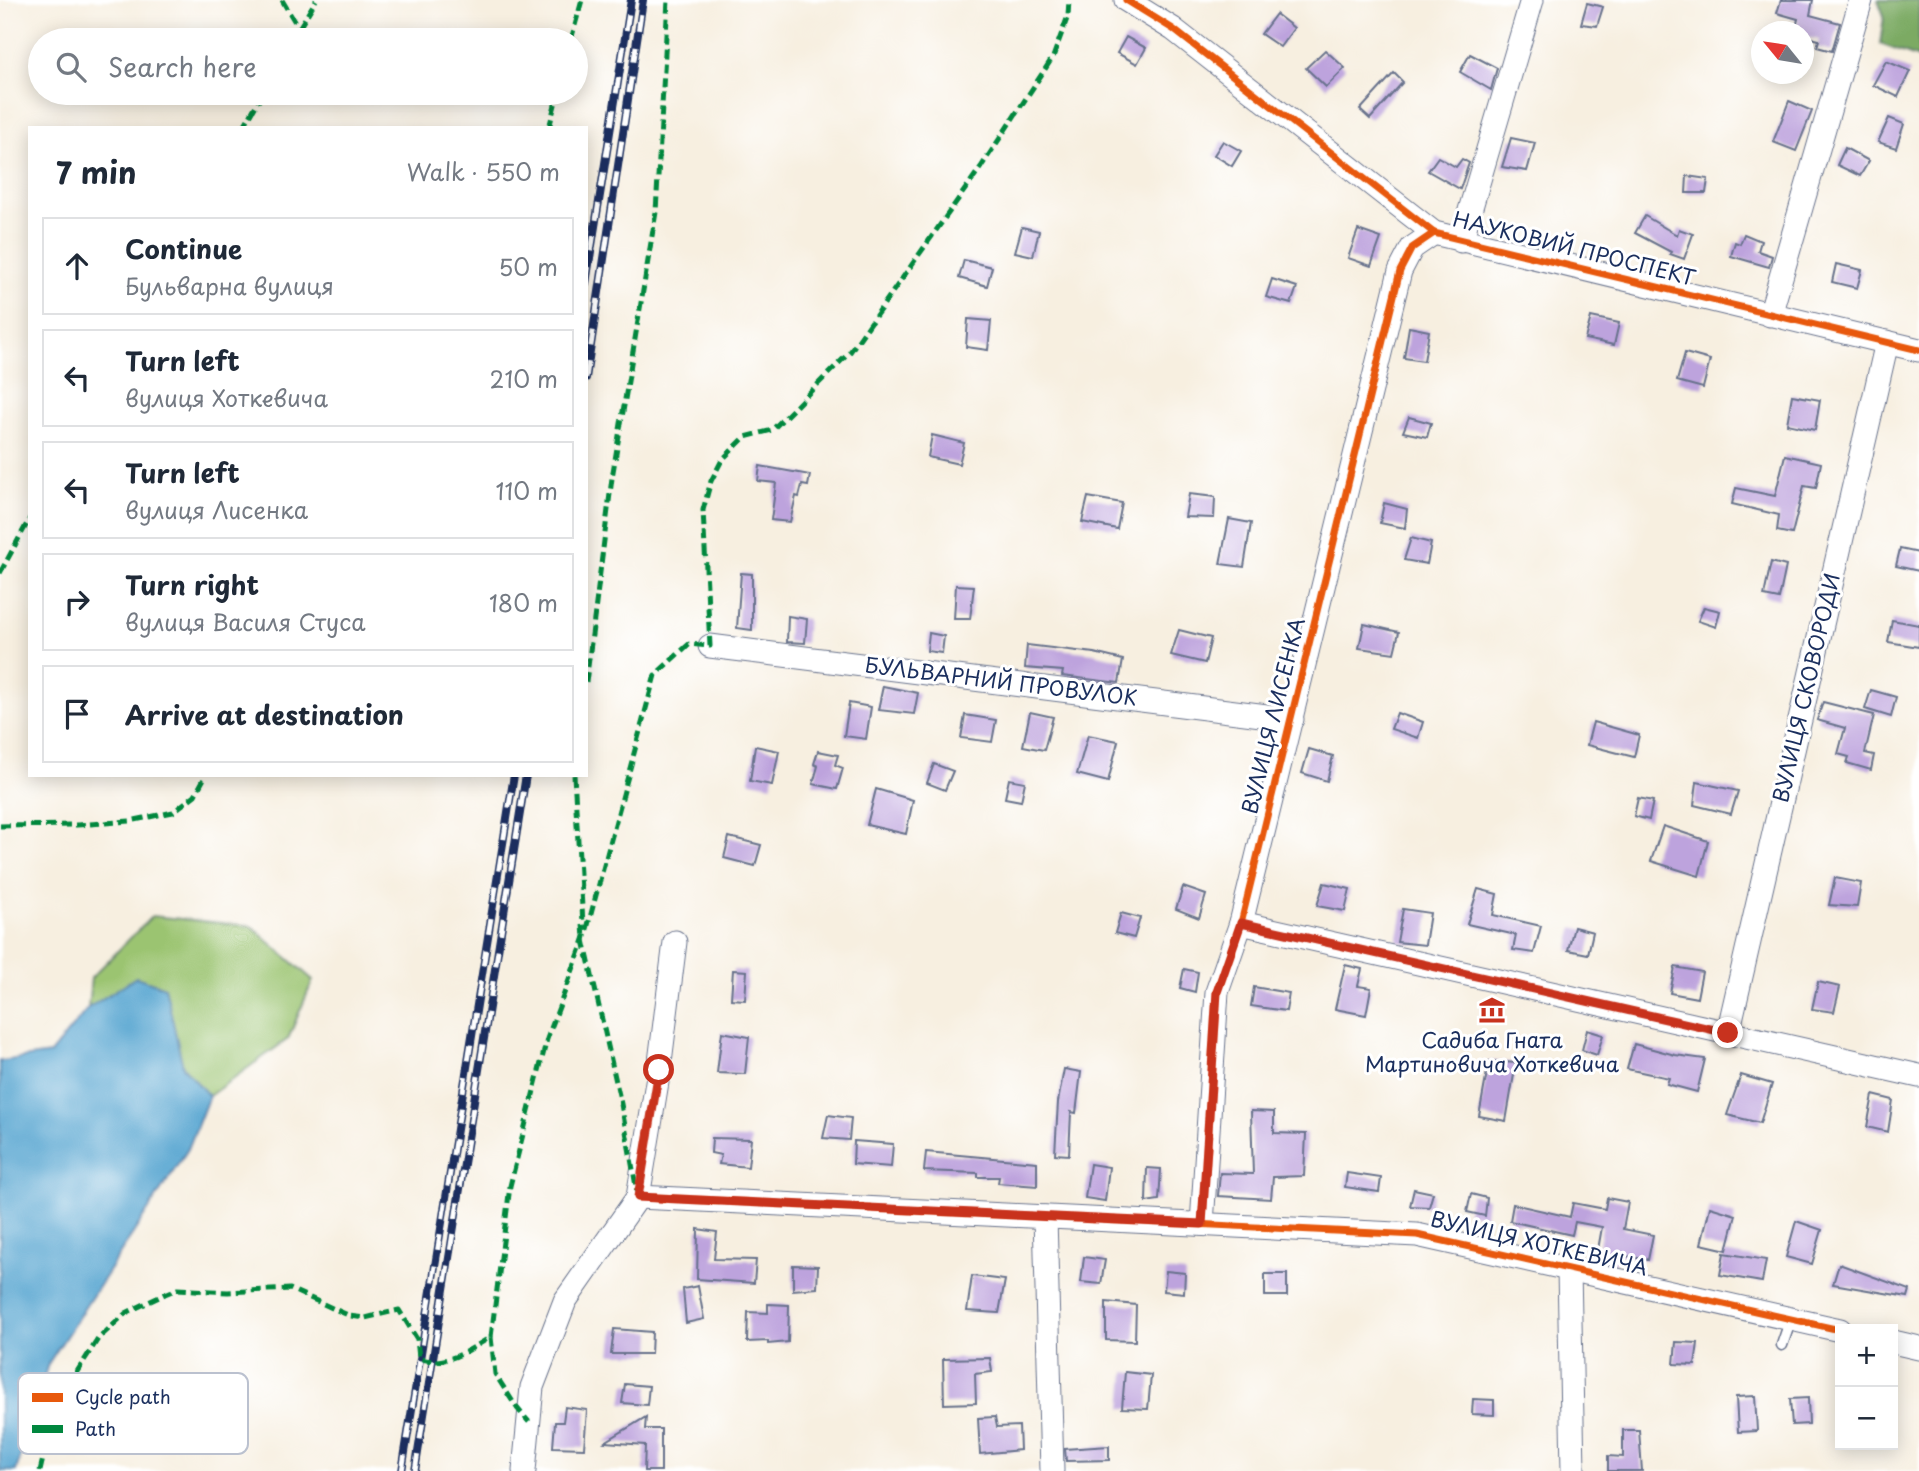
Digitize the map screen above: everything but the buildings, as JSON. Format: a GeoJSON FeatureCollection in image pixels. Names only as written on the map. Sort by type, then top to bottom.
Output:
{"type":"FeatureCollection","features":[{"type":"Feature","properties":{"kind":"street","name":"НАУКОВИЙ ПРОСПЕКТ"},"geometry":{"type":"LineString","coordinates":[[1126,0],[1173,29],[1434,233],[1919,350]]}},
{"type":"Feature","properties":{"kind":"street"},"geometry":{"type":"LineString","coordinates":[[1461,241],[1532,0]]}},
{"type":"Feature","properties":{"kind":"street"},"geometry":{"type":"LineString","coordinates":[[1770,314],[1861,0]]}},
{"type":"Feature","properties":{"kind":"street","name":"ВУЛИЦЯ ЛИСЕНКА"},"geometry":{"type":"LineString","coordinates":[[1202,1224],[1217,992],[1241,923],[1399,271],[1412,248],[1434,233]]}},
{"type":"Feature","properties":{"kind":"street","name":"ВУЛИЦЯ СКОВОРОДИ"},"geometry":{"type":"LineString","coordinates":[[1728,1033],[1887,342]]}},
{"type":"Feature","properties":{"kind":"street","name":"БУЛЬВАРНИЙ ПРОВУЛОК"},"geometry":{"type":"LineString","coordinates":[[710,646],[1292,719]]}},
{"type":"Feature","properties":{"kind":"street"},"geometry":{"type":"LineString","coordinates":[[1241,923],[1919,1076]]}},
{"type":"Feature","properties":{"kind":"street"},"geometry":{"type":"LineString","coordinates":[[524,1471],[532,1387],[565,1301],[638,1197],[659,1070],[675,942]]}},
{"type":"Feature","properties":{"kind":"street","name":"ВУЛИЦЯ ХОТКЕВИЧА"},"geometry":{"type":"LineString","coordinates":[[638,1197],[1417,1235],[1835,1329]]}},
{"type":"Feature","properties":{"kind":"street"},"geometry":{"type":"LineString","coordinates":[[1045,1217],[1052,1471]]}},
{"type":"Feature","properties":{"kind":"street"},"geometry":{"type":"LineString","coordinates":[[1569,1269],[1573,1471]]}},
{"type":"Feature","properties":{"kind":"street"},"geometry":{"type":"LineString","coordinates":[[1898,1343],[1919,1348]]}},
{"type":"Feature","properties":{"kind":"lane"},"geometry":{"type":"LineString","coordinates":[[1782,1345],[1791,1319]]}},
{"type":"Feature","properties":{"kind":"green space"},"geometry":{"type":"Polygon","coordinates":[[[1878,0],[1919,0],[1919,58],[1880,44],[1884,16],[1878,0]]]}},
{"type":"Feature","properties":{"kind":"green space"},"geometry":{"type":"Polygon","coordinates":[[[152,916],[251,926],[313,980],[288,1039],[209,1096],[183,1067],[165,987],[136,977],[88,1008],[91,978],[152,916]]]}},
{"type":"Feature","properties":{"kind":"water"},"geometry":{"type":"Polygon","coordinates":[[[136,977],[165,987],[183,1067],[209,1096],[188,1149],[48,1364],[45,1373],[18,1373],[18,1454],[21,1454],[16,1471],[0,1471],[0,1061],[50,1054],[88,1008],[136,977]]]}},
{"type":"Feature","properties":{"kind":"railway"},"geometry":{"type":"LineString","coordinates":[[588,270],[631,0]]}},
{"type":"Feature","properties":{"kind":"railway"},"geometry":{"type":"LineString","coordinates":[[588,365],[643,0]]}},
{"type":"Feature","properties":{"kind":"railway"},"geometry":{"type":"LineString","coordinates":[[402,1471],[514,777]]}},
{"type":"Feature","properties":{"kind":"railway"},"geometry":{"type":"LineString","coordinates":[[415,1471],[526,777]]}},
{"type":"Feature","properties":{"kind":"marked path"},"geometry":{"type":"LineString","coordinates":[[282,0],[298,28]]}},
{"type":"Feature","properties":{"kind":"marked path"},"geometry":{"type":"LineString","coordinates":[[299,28],[316,0]]}},
{"type":"Feature","properties":{"kind":"marked path"},"geometry":{"type":"LineString","coordinates":[[574,28],[582,0]]}},
{"type":"Feature","properties":{"kind":"marked path"},"geometry":{"type":"LineString","coordinates":[[588,666],[612,478],[656,212],[668,0]]}},
{"type":"Feature","properties":{"kind":"marked path"},"geometry":{"type":"LineString","coordinates":[[491,1337],[510,1186],[547,1039],[584,940],[655,675],[689,644],[710,646],[703,510],[711,481],[722,460],[745,437],[772,430],[850,352],[981,167],[1053,57],[1068,16],[1069,0]]}},
{"type":"Feature","properties":{"kind":"marked path"},"geometry":{"type":"LineString","coordinates":[[244,126],[256,105]]}},
{"type":"Feature","properties":{"kind":"marked path"},"geometry":{"type":"LineString","coordinates":[[550,126],[555,105]]}},
{"type":"Feature","properties":{"kind":"marked path"},"geometry":{"type":"LineString","coordinates":[[0,573],[28,522]]}},
{"type":"Feature","properties":{"kind":"marked path"},"geometry":{"type":"LineString","coordinates":[[0,826],[130,821],[173,812],[195,795],[205,777]]}},
{"type":"Feature","properties":{"kind":"marked path"},"geometry":{"type":"LineString","coordinates":[[574,777],[584,940],[621,1104],[638,1197]]}},
{"type":"Feature","properties":{"kind":"marked path"},"geometry":{"type":"LineString","coordinates":[[76,1373],[98,1339],[126,1313],[177,1289],[228,1292],[290,1289],[350,1316],[365,1318],[399,1310],[417,1339],[419,1358],[429,1361],[456,1356],[491,1337],[495,1374],[529,1422]]}},
{"type":"Feature","properties":{"kind":"marked path"},"geometry":{"type":"LineString","coordinates":[[40,1471],[44,1454]]}},
{"type":"Feature","properties":{"kind":"cycle path"},"geometry":{"type":"LineString","coordinates":[[1126,0],[1173,29],[1434,233],[1919,350]]}},
{"type":"Feature","properties":{"kind":"cycle path"},"geometry":{"type":"LineString","coordinates":[[1202,1224],[1217,992],[1241,923],[1400,271],[1412,248],[1434,233]]}},
{"type":"Feature","properties":{"kind":"cycle path"},"geometry":{"type":"LineString","coordinates":[[638,1197],[1417,1235],[1835,1329]]}},
{"type":"Feature","properties":{"kind":"place","name":"Садиба Гната Мартиновича Хоткевича"},"geometry":{"type":"Point","coordinates":[1492,1010]}},
{"type":"Feature","properties":{"kind":"route"},"geometry":{"type":"LineString","coordinates":[[659,1070],[638,1197],[1202,1224],[1217,992],[1241,923],[1728,1033]]}}]}
